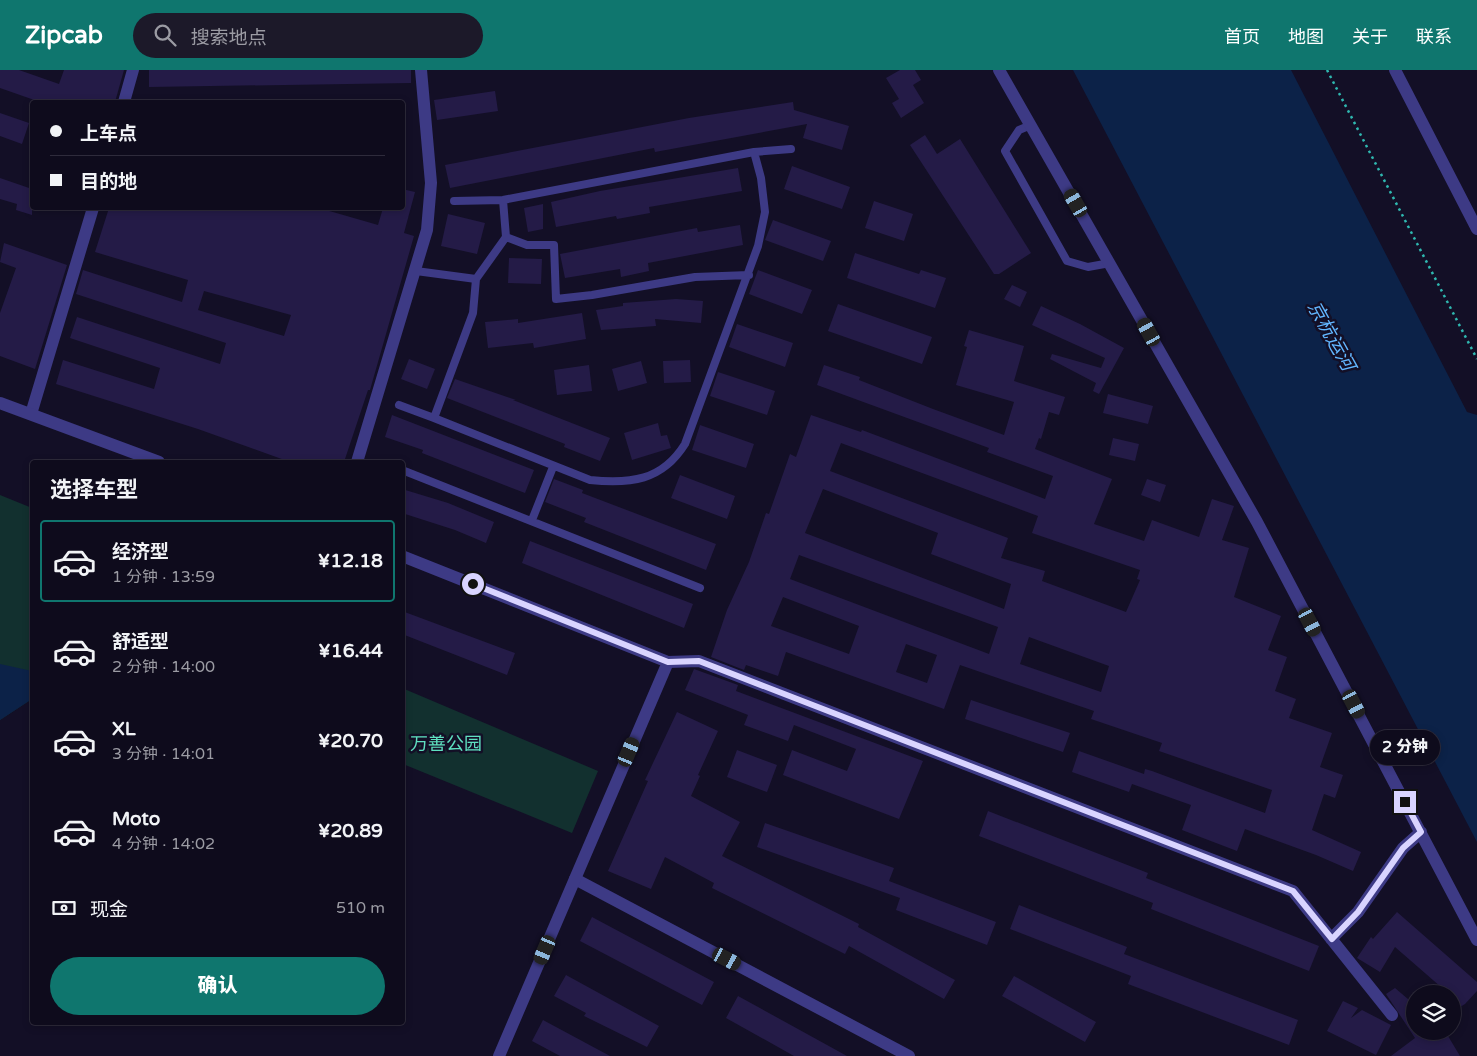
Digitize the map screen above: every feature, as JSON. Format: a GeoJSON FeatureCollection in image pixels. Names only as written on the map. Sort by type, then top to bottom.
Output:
{"type":"FeatureCollection","features":[{"type":"Feature","properties":{"kind":"street"},"geometry":{"type":"LineString","coordinates":[[125,100],[134,70]]}},
{"type":"Feature","properties":{"kind":"street"},"geometry":{"type":"LineString","coordinates":[[358,460],[427,230],[431,183],[421,92],[421,70]]}},
{"type":"Feature","properties":{"kind":"street"},"geometry":{"type":"LineString","coordinates":[[1000,70],[1257,522],[1477,940]]}},
{"type":"Feature","properties":{"kind":"street"},"geometry":{"type":"LineString","coordinates":[[1394,70],[1477,229]]}},
{"type":"Feature","properties":{"kind":"street"},"geometry":{"type":"LineString","coordinates":[[31,414],[92,210]]}},
{"type":"Feature","properties":{"kind":"street"},"geometry":{"type":"LineString","coordinates":[[0,403],[154,460]]}},
{"type":"Feature","properties":{"kind":"street"},"geometry":{"type":"LineString","coordinates":[[405,557],[668,662],[699,661],[1293,891],[1392,1015]]}},
{"type":"Feature","properties":{"kind":"street"},"geometry":{"type":"LineString","coordinates":[[499,1056],[668,662]]}},
{"type":"Feature","properties":{"kind":"street"},"geometry":{"type":"LineString","coordinates":[[1332,939],[1358,912],[1403,848],[1421,832]]}},
{"type":"Feature","properties":{"kind":"street"},"geometry":{"type":"LineString","coordinates":[[575,879],[909,1056]]}},
{"type":"Feature","properties":{"kind":"lane"},"geometry":{"type":"LineString","coordinates":[[1031,125],[1019,130],[1005,151],[1068,260],[1088,267],[1110,263]]}},
{"type":"Feature","properties":{"kind":"lane"},"geometry":{"type":"LineString","coordinates":[[454,200],[502,200],[754,152],[791,149]]}},
{"type":"Feature","properties":{"kind":"lane"},"geometry":{"type":"LineString","coordinates":[[399,405],[590,480],[612,482],[638,479],[660,471],[675,460],[685,444],[749,275],[758,246],[765,212],[761,178],[754,152]]}},
{"type":"Feature","properties":{"kind":"lane"},"geometry":{"type":"LineString","coordinates":[[434,418],[473,313],[476,279],[506,237],[502,200]]}},
{"type":"Feature","properties":{"kind":"lane"},"geometry":{"type":"LineString","coordinates":[[506,237],[527,245],[554,245],[556,298],[592,295],[695,277],[749,275]]}},
{"type":"Feature","properties":{"kind":"lane"},"geometry":{"type":"LineString","coordinates":[[416,271],[476,279]]}},
{"type":"Feature","properties":{"kind":"lane"},"geometry":{"type":"LineString","coordinates":[[532,520],[553,467]]}},
{"type":"Feature","properties":{"kind":"lane"},"geometry":{"type":"LineString","coordinates":[[405,471],[700,588]]}},
{"type":"Feature","properties":{"kind":"path"},"geometry":{"type":"LineString","coordinates":[[1327,70],[1477,359]]}},
{"type":"Feature","properties":{"kind":"green space"},"geometry":{"type":"Polygon","coordinates":[[[0,495],[30,507],[30,700],[0,720],[0,495]]]}},
{"type":"Feature","properties":{"kind":"green space","name":"万善公园"},"geometry":{"type":"Polygon","coordinates":[[[405,689],[598,771],[572,833],[405,765],[405,689]]]}},
{"type":"Feature","properties":{"kind":"water","name":"京杭运河"},"geometry":{"type":"Polygon","coordinates":[[[1073,70],[1291,70],[1467,412],[1477,415],[1477,842],[1073,70]]]}},
{"type":"Feature","properties":{"kind":"water"},"geometry":{"type":"Polygon","coordinates":[[[0,664],[30,671],[30,700],[0,720],[0,664]]]}},
{"type":"Feature","properties":{"kind":"building"},"geometry":{"type":"Polygon","coordinates":[[[0,70],[19,70],[59,84],[64,70],[124,70],[116,100],[34,100],[0,88],[0,70]]]}},
{"type":"Feature","properties":{"kind":"building"},"geometry":{"type":"Polygon","coordinates":[[[149,70],[411,70],[411,83],[149,87],[149,70]]]}},
{"type":"Feature","properties":{"kind":"building"},"geometry":{"type":"Polygon","coordinates":[[[900,70],[915,70],[921,80],[913,85],[924,103],[901,118],[892,103],[899,99],[886,78],[900,70]]]}},
{"type":"Feature","properties":{"kind":"building"},"geometry":{"type":"Polygon","coordinates":[[[495,91],[498,111],[437,120],[434,100],[495,91]]]}},
{"type":"Feature","properties":{"kind":"building"},"geometry":{"type":"Polygon","coordinates":[[[793,102],[794,110],[849,126],[842,150],[803,138],[807,124],[655,152],[654,148],[450,188],[445,165],[689,118],[793,102]]]}},
{"type":"Feature","properties":{"kind":"building"},"geometry":{"type":"Polygon","coordinates":[[[0,113],[29,123],[22,144],[0,136],[0,113]]]}},
{"type":"Feature","properties":{"kind":"building"},"geometry":{"type":"Polygon","coordinates":[[[925,135],[937,154],[960,139],[1031,253],[999,274],[994,274],[910,145],[925,135]]]}},
{"type":"Feature","properties":{"kind":"building"},"geometry":{"type":"Polygon","coordinates":[[[792,166],[850,187],[842,209],[784,189],[792,166]]]}},
{"type":"Feature","properties":{"kind":"building"},"geometry":{"type":"Polygon","coordinates":[[[738,168],[742,191],[649,207],[650,213],[617,219],[616,216],[556,227],[551,202],[600,191],[738,168]]]}},
{"type":"Feature","properties":{"kind":"building"},"geometry":{"type":"Polygon","coordinates":[[[0,178],[30,188],[30,210],[32,210],[32,215],[16,210],[17,204],[0,199],[0,178]]]}},
{"type":"Feature","properties":{"kind":"building"},"geometry":{"type":"Polygon","coordinates":[[[405,190],[415,192],[404,233],[414,236],[370,390],[368,390],[345,460],[284,460],[198,429],[56,384],[63,360],[154,389],[160,368],[70,338],[77,317],[220,364],[226,343],[76,294],[83,270],[182,302],[188,280],[95,252],[108,210],[326,210],[378,225],[382,210],[405,210],[405,190]],[[204,291],[198,310],[284,336],[291,315],[204,291]]]}},
{"type":"Feature","properties":{"kind":"building"},"geometry":{"type":"Polygon","coordinates":[[[874,201],[913,214],[904,241],[865,228],[874,201]]]}},
{"type":"Feature","properties":{"kind":"building"},"geometry":{"type":"Polygon","coordinates":[[[543,204],[543,229],[528,232],[524,208],[543,204]]]}},
{"type":"Feature","properties":{"kind":"building"},"geometry":{"type":"Polygon","coordinates":[[[448,214],[485,223],[477,254],[441,246],[448,214]]]}},
{"type":"Feature","properties":{"kind":"building"},"geometry":{"type":"Polygon","coordinates":[[[773,220],[831,241],[823,261],[765,240],[773,220]]]}},
{"type":"Feature","properties":{"kind":"building"},"geometry":{"type":"Polygon","coordinates":[[[740,225],[743,245],[648,263],[649,271],[621,277],[620,269],[565,278],[560,254],[697,228],[698,232],[740,225]]]}},
{"type":"Feature","properties":{"kind":"building"},"geometry":{"type":"Polygon","coordinates":[[[4,243],[67,265],[35,369],[0,356],[0,313],[16,268],[0,262],[4,243]]]}},
{"type":"Feature","properties":{"kind":"building"},"geometry":{"type":"Polygon","coordinates":[[[855,253],[919,274],[921,270],[946,278],[935,308],[847,278],[855,253]]]}},
{"type":"Feature","properties":{"kind":"building"},"geometry":{"type":"Polygon","coordinates":[[[509,258],[542,259],[541,284],[508,283],[509,258]]]}},
{"type":"Feature","properties":{"kind":"building"},"geometry":{"type":"Polygon","coordinates":[[[758,270],[812,290],[802,314],[749,294],[758,270]]]}},
{"type":"Feature","properties":{"kind":"building"},"geometry":{"type":"Polygon","coordinates":[[[1012,285],[1027,292],[1020,307],[1004,299],[1012,285]]]}},
{"type":"Feature","properties":{"kind":"building"},"geometry":{"type":"Polygon","coordinates":[[[676,299],[703,301],[701,323],[655,319],[656,326],[601,330],[596,310],[623,306],[623,303],[676,299]]]}},
{"type":"Feature","properties":{"kind":"building"},"geometry":{"type":"Polygon","coordinates":[[[838,304],[932,337],[922,364],[828,331],[838,304]]]}},
{"type":"Feature","properties":{"kind":"building"},"geometry":{"type":"Polygon","coordinates":[[[1041,306],[1080,324],[1124,348],[1099,394],[1093,391],[1096,383],[1050,359],[1052,354],[1101,368],[1105,358],[1032,325],[1041,306]]]}},
{"type":"Feature","properties":{"kind":"building"},"geometry":{"type":"Polygon","coordinates":[[[582,313],[586,339],[534,348],[533,343],[488,348],[485,322],[518,319],[518,323],[582,313]]]}},
{"type":"Feature","properties":{"kind":"building"},"geometry":{"type":"Polygon","coordinates":[[[737,324],[793,343],[785,367],[729,347],[737,324]]]}},
{"type":"Feature","properties":{"kind":"building"},"geometry":{"type":"Polygon","coordinates":[[[969,330],[1024,346],[1014,381],[1065,397],[1059,415],[1049,412],[1041,439],[1039,438],[1035,449],[1112,479],[1094,524],[1144,541],[1152,520],[1199,537],[1212,499],[1234,506],[1222,540],[1249,548],[1234,597],[1281,616],[1268,650],[1287,657],[1275,691],[1296,699],[1289,718],[1332,733],[1320,767],[1343,775],[1335,798],[1324,794],[1312,830],[1361,852],[1353,871],[1316,855],[1245,829],[1237,851],[1182,830],[1191,805],[1132,784],[1129,792],[1072,772],[1079,751],[1144,774],[1145,769],[1152,771],[1265,813],[1272,790],[1159,751],[1162,743],[1091,719],[1094,711],[960,665],[944,709],[786,652],[778,676],[746,665],[744,670],[711,657],[727,610],[749,562],[766,513],[769,514],[790,454],[796,457],[811,415],[861,432],[862,430],[1045,499],[1053,476],[987,452],[989,448],[817,385],[824,365],[860,377],[859,380],[1004,435],[1014,402],[956,385],[967,347],[964,346],[969,330]],[[841,443],[830,471],[1008,538],[1001,558],[1045,571],[1042,581],[1126,612],[1140,580],[1137,579],[1140,570],[1032,533],[1038,516],[841,443]],[[823,489],[805,533],[1004,609],[1011,584],[931,554],[938,533],[823,489]],[[799,555],[790,579],[989,654],[998,627],[799,555]],[[783,597],[771,626],[849,654],[859,626],[783,597]],[[1029,637],[1020,664],[1101,692],[1109,666],[1029,637]],[[906,644],[896,672],[927,683],[937,655],[906,644]]]}},
{"type":"Feature","properties":{"kind":"building"},"geometry":{"type":"Polygon","coordinates":[[[409,359],[435,369],[427,389],[401,379],[409,359]]]}},
{"type":"Feature","properties":{"kind":"building"},"geometry":{"type":"Polygon","coordinates":[[[690,360],[691,382],[664,383],[663,361],[690,360]]]}},
{"type":"Feature","properties":{"kind":"building"},"geometry":{"type":"Polygon","coordinates":[[[641,361],[647,383],[618,391],[612,369],[641,361]]]}},
{"type":"Feature","properties":{"kind":"building"},"geometry":{"type":"Polygon","coordinates":[[[589,365],[592,391],[557,395],[554,370],[589,365]]]}},
{"type":"Feature","properties":{"kind":"building"},"geometry":{"type":"Polygon","coordinates":[[[718,372],[775,391],[767,415],[710,396],[718,372]]]}},
{"type":"Feature","properties":{"kind":"building"},"geometry":{"type":"Polygon","coordinates":[[[455,379],[516,400],[513,400],[610,438],[600,461],[564,447],[565,444],[447,398],[455,379]]]}},
{"type":"Feature","properties":{"kind":"building"},"geometry":{"type":"Polygon","coordinates":[[[1108,394],[1153,406],[1148,424],[1103,413],[1108,394]]]}},
{"type":"Feature","properties":{"kind":"building"},"geometry":{"type":"Polygon","coordinates":[[[392,415],[534,470],[525,493],[422,453],[423,450],[385,437],[392,415]]]}},
{"type":"Feature","properties":{"kind":"building"},"geometry":{"type":"Polygon","coordinates":[[[658,423],[661,436],[667,435],[671,448],[632,460],[624,433],[658,423]]]}},
{"type":"Feature","properties":{"kind":"building"},"geometry":{"type":"Polygon","coordinates":[[[700,425],[754,444],[746,468],[692,450],[700,425]]]}},
{"type":"Feature","properties":{"kind":"building"},"geometry":{"type":"Polygon","coordinates":[[[1113,438],[1139,444],[1135,461],[1109,455],[1113,438]]]}},
{"type":"Feature","properties":{"kind":"building"},"geometry":{"type":"Polygon","coordinates":[[[680,475],[735,496],[727,519],[671,498],[680,475]]]}},
{"type":"Feature","properties":{"kind":"building"},"geometry":{"type":"Polygon","coordinates":[[[554,479],[583,490],[582,493],[716,544],[706,570],[584,522],[586,518],[545,502],[554,479]]]}},
{"type":"Feature","properties":{"kind":"building"},"geometry":{"type":"Polygon","coordinates":[[[1147,479],[1166,485],[1160,502],[1141,495],[1147,479]]]}},
{"type":"Feature","properties":{"kind":"building"},"geometry":{"type":"Polygon","coordinates":[[[405,490],[448,503],[494,522],[486,543],[455,530],[405,514],[405,490]]]}},
{"type":"Feature","properties":{"kind":"building"},"geometry":{"type":"Polygon","coordinates":[[[530,541],[693,604],[684,628],[522,563],[530,541]]]}},
{"type":"Feature","properties":{"kind":"building"},"geometry":{"type":"Polygon","coordinates":[[[405,612],[515,653],[507,675],[405,635],[405,612]]]}},
{"type":"Feature","properties":{"kind":"building"},"geometry":{"type":"Polygon","coordinates":[[[694,669],[738,685],[736,691],[923,761],[899,819],[783,775],[792,750],[847,771],[856,749],[794,725],[788,741],[744,725],[748,715],[685,690],[694,669]]]}},
{"type":"Feature","properties":{"kind":"building"},"geometry":{"type":"Polygon","coordinates":[[[971,700],[1070,733],[1063,752],[965,719],[971,700]]]}},
{"type":"Feature","properties":{"kind":"building"},"geometry":{"type":"Polygon","coordinates":[[[677,712],[718,731],[698,775],[700,776],[691,796],[740,822],[722,856],[859,924],[858,927],[955,980],[944,999],[849,946],[845,954],[712,888],[714,883],[665,857],[651,889],[608,871],[648,781],[645,780],[677,712]]]}},
{"type":"Feature","properties":{"kind":"building"},"geometry":{"type":"Polygon","coordinates":[[[737,750],[777,765],[767,792],[727,777],[737,750]]]}},
{"type":"Feature","properties":{"kind":"building"},"geometry":{"type":"Polygon","coordinates":[[[988,811],[1148,873],[1146,878],[1319,946],[1309,971],[1151,909],[1153,903],[979,836],[988,811]]]}},
{"type":"Feature","properties":{"kind":"building"},"geometry":{"type":"Polygon","coordinates":[[[765,823],[894,868],[889,881],[996,922],[987,945],[896,910],[900,898],[757,847],[765,823]]]}},
{"type":"Feature","properties":{"kind":"building"},"geometry":{"type":"Polygon","coordinates":[[[1019,905],[1127,947],[1124,954],[1298,1020],[1289,1045],[1128,984],[1131,976],[1010,929],[1019,905]]]}},
{"type":"Feature","properties":{"kind":"building"},"geometry":{"type":"Polygon","coordinates":[[[1397,912],[1477,982],[1477,991],[1461,1006],[1461,985],[1439,985],[1395,947],[1380,972],[1357,958],[1371,937],[1373,939],[1397,912]]]}},
{"type":"Feature","properties":{"kind":"building"},"geometry":{"type":"Polygon","coordinates":[[[592,917],[714,982],[702,1005],[580,941],[592,917]]]}},
{"type":"Feature","properties":{"kind":"building"},"geometry":{"type":"Polygon","coordinates":[[[566,975],[659,1026],[647,1047],[584,1016],[586,1013],[554,996],[566,975]]]}},
{"type":"Feature","properties":{"kind":"building"},"geometry":{"type":"Polygon","coordinates":[[[1014,976],[1096,1022],[1085,1042],[1002,996],[1014,976]]]}},
{"type":"Feature","properties":{"kind":"building"},"geometry":{"type":"Polygon","coordinates":[[[1395,988],[1406,997],[1406,1024],[1386,994],[1395,988]]]}},
{"type":"Feature","properties":{"kind":"building"},"geometry":{"type":"Polygon","coordinates":[[[738,996],[847,1056],[794,1056],[726,1018],[738,996]]]}},
{"type":"Feature","properties":{"kind":"building"},"geometry":{"type":"Polygon","coordinates":[[[1343,1001],[1358,1008],[1351,1018],[1362,1010],[1391,1025],[1376,1055],[1327,1031],[1343,1001]]]}},
{"type":"Feature","properties":{"kind":"building"},"geometry":{"type":"Polygon","coordinates":[[[543,1020],[610,1056],[560,1056],[532,1041],[543,1020]]]}},
{"type":"Feature","properties":{"kind":"building"},"geometry":{"type":"Polygon","coordinates":[[[1412,1040],[1450,1040],[1460,1056],[1391,1056],[1412,1040]]]}},
{"type":"Feature","properties":{"kind":"route"},"geometry":{"type":"LineString","coordinates":[[473,584],[668,662],[699,661],[1293,891],[1332,939],[1358,912],[1379,878],[1403,848],[1421,832],[1405,802]]}}]}
